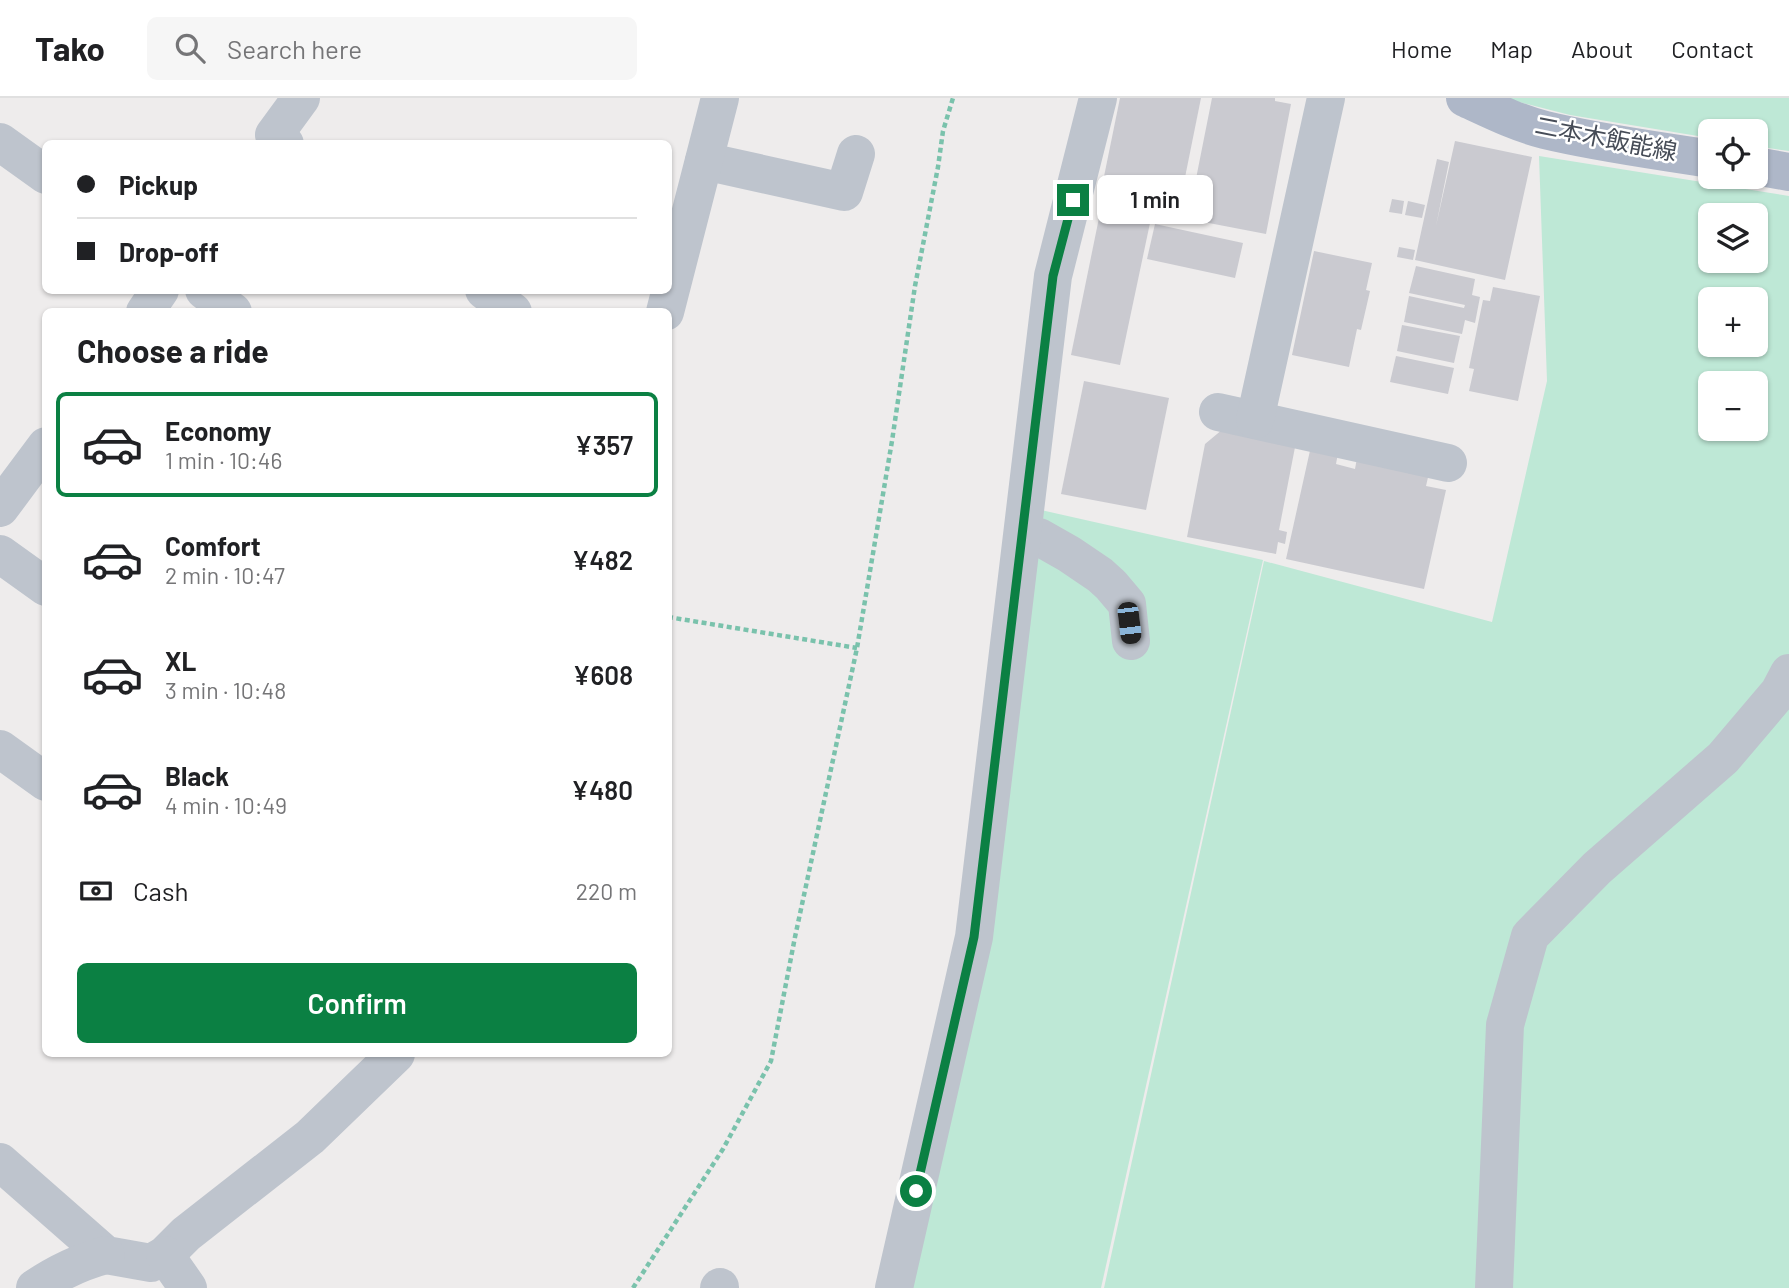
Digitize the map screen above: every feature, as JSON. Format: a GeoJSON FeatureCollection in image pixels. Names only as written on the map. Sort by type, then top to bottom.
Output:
{"type":"FeatureCollection","features":[{"type":"Feature","properties":{"kind":"main road","name":"二本木飯能線"},"geometry":{"type":"LineString","coordinates":[[1465,98],[1544,130],[1698,157]]}},
{"type":"Feature","properties":{"kind":"main road"},"geometry":{"type":"LineString","coordinates":[[1768,168],[1789,172]]}},
{"type":"Feature","properties":{"kind":"street"},"geometry":{"type":"LineString","coordinates":[[277,140],[301,98]]}},
{"type":"Feature","properties":{"kind":"street"},"geometry":{"type":"LineString","coordinates":[[672,285],[720,98]]}},
{"type":"Feature","properties":{"kind":"street"},"geometry":{"type":"LineString","coordinates":[[894,1288],[974,937],[1053,276],[1098,98]]}},
{"type":"Feature","properties":{"kind":"street"},"geometry":{"type":"LineString","coordinates":[[1255,420],[1326,98]]}},
{"type":"Feature","properties":{"kind":"street"},"geometry":{"type":"LineString","coordinates":[[0,142],[42,172]]}},
{"type":"Feature","properties":{"kind":"street"},"geometry":{"type":"LineString","coordinates":[[704,161],[845,192],[856,154]]}},
{"type":"Feature","properties":{"kind":"street"},"geometry":{"type":"LineString","coordinates":[[209,294],[228,308]]}},
{"type":"Feature","properties":{"kind":"street"},"geometry":{"type":"LineString","coordinates":[[489,294],[508,308]]}},
{"type":"Feature","properties":{"kind":"street"},"geometry":{"type":"LineString","coordinates":[[1218,412],[1448,463]]}},
{"type":"Feature","properties":{"kind":"street"},"geometry":{"type":"LineString","coordinates":[[0,508],[42,451]]}},
{"type":"Feature","properties":{"kind":"street"},"geometry":{"type":"LineString","coordinates":[[1023,535],[1039,537],[1069,554],[1111,585],[1127,604],[1131,641]]}},
{"type":"Feature","properties":{"kind":"street"},"geometry":{"type":"LineString","coordinates":[[0,554],[42,584]]}},
{"type":"Feature","properties":{"kind":"street"},"geometry":{"type":"LineString","coordinates":[[1494,1288],[1505,1025],[1530,936],[1597,868],[1723,758],[1779,692],[1789,673]]}},
{"type":"Feature","properties":{"kind":"street"},"geometry":{"type":"LineString","coordinates":[[0,750],[42,779]]}},
{"type":"Feature","properties":{"kind":"street"},"geometry":{"type":"LineString","coordinates":[[35,1288],[79,1263],[106,1255],[151,1262],[165,1255],[186,1234],[310,1137],[393,1057]]}},
{"type":"Feature","properties":{"kind":"street"},"geometry":{"type":"LineString","coordinates":[[0,1163],[106,1255]]}},
{"type":"Feature","properties":{"kind":"street"},"geometry":{"type":"LineString","coordinates":[[165,1255],[188,1288]]}},
{"type":"Feature","properties":{"kind":"path"},"geometry":{"type":"LineString","coordinates":[[633,1288],[723,1149],[771,1061],[794,937],[857,648],[915,286],[943,131],[953,98]]}},
{"type":"Feature","properties":{"kind":"path"},"geometry":{"type":"LineString","coordinates":[[672,618],[857,648]]}},
{"type":"Feature","properties":{"kind":"green space"},"geometry":{"type":"Polygon","coordinates":[[[1503,98],[1789,98],[1789,151],[1768,148],[1768,119],[1698,119],[1698,136],[1570,115],[1503,98]]]}},
{"type":"Feature","properties":{"kind":"green space"},"geometry":{"type":"Polygon","coordinates":[[[1539,156],[1698,181],[1698,189],[1745,189],[1789,196],[1789,1288],[1104,1288],[1264,561],[1492,622],[1547,381],[1539,156]]]}},
{"type":"Feature","properties":{"kind":"green space"},"geometry":{"type":"Polygon","coordinates":[[[1041,510],[1263,560],[1101,1288],[910,1288],[1041,510]]]}},
{"type":"Feature","properties":{"kind":"building"},"geometry":{"type":"Polygon","coordinates":[[[1120,98],[1201,98],[1177,217],[1099,201],[1120,98]]]}},
{"type":"Feature","properties":{"kind":"building"},"geometry":{"type":"Polygon","coordinates":[[[1212,98],[1275,98],[1275,101],[1291,104],[1266,234],[1188,219],[1212,98]]]}},
{"type":"Feature","properties":{"kind":"building"},"geometry":{"type":"Polygon","coordinates":[[[1455,141],[1532,157],[1505,280],[1415,260],[1437,159],[1449,162],[1436,226],[1455,141]]]}},
{"type":"Feature","properties":{"kind":"building"},"geometry":{"type":"Polygon","coordinates":[[[1392,199],[1404,201],[1402,214],[1389,212],[1392,199]]]}},
{"type":"Feature","properties":{"kind":"building"},"geometry":{"type":"Polygon","coordinates":[[[1408,201],[1425,205],[1422,218],[1405,215],[1408,201]]]}},
{"type":"Feature","properties":{"kind":"building"},"geometry":{"type":"Polygon","coordinates":[[[1100,213],[1150,223],[1120,365],[1071,355],[1100,213]]]}},
{"type":"Feature","properties":{"kind":"building"},"geometry":{"type":"Polygon","coordinates":[[[1155,224],[1243,243],[1235,278],[1147,259],[1155,224]]]}},
{"type":"Feature","properties":{"kind":"building"},"geometry":{"type":"Polygon","coordinates":[[[1399,247],[1415,250],[1413,260],[1397,257],[1399,247]]]}},
{"type":"Feature","properties":{"kind":"building"},"geometry":{"type":"Polygon","coordinates":[[[1314,251],[1372,263],[1366,290],[1370,291],[1361,330],[1357,329],[1349,367],[1292,355],[1314,251]]]}},
{"type":"Feature","properties":{"kind":"building"},"geometry":{"type":"Polygon","coordinates":[[[1416,266],[1475,279],[1472,295],[1480,297],[1475,323],[1465,320],[1462,334],[1404,322],[1409,296],[1464,308],[1465,305],[1409,293],[1416,266]]]}},
{"type":"Feature","properties":{"kind":"building"},"geometry":{"type":"Polygon","coordinates":[[[1493,287],[1540,296],[1518,401],[1469,391],[1474,369],[1469,368],[1483,300],[1490,301],[1493,287]]]}},
{"type":"Feature","properties":{"kind":"building"},"geometry":{"type":"Polygon","coordinates":[[[1402,325],[1460,336],[1454,363],[1397,351],[1402,325]]]}},
{"type":"Feature","properties":{"kind":"building"},"geometry":{"type":"Polygon","coordinates":[[[1396,356],[1454,368],[1448,394],[1390,382],[1396,356]]]}},
{"type":"Feature","properties":{"kind":"building"},"geometry":{"type":"Polygon","coordinates":[[[1084,381],[1169,398],[1146,510],[1061,494],[1084,381]]]}},
{"type":"Feature","properties":{"kind":"building"},"geometry":{"type":"Polygon","coordinates":[[[1223,429],[1296,442],[1279,530],[1287,532],[1285,544],[1278,542],[1276,554],[1187,537],[1205,444],[1223,429]]]}},
{"type":"Feature","properties":{"kind":"building"},"geometry":{"type":"Polygon","coordinates":[[[1311,446],[1338,453],[1336,464],[1355,469],[1357,458],[1429,473],[1426,486],[1446,490],[1424,589],[1286,559],[1311,446]]]}},
{"type":"Feature","properties":{"kind":"route"},"geometry":{"type":"LineString","coordinates":[[916,1191],[974,937],[1053,276],[1073,200]]}}]}
